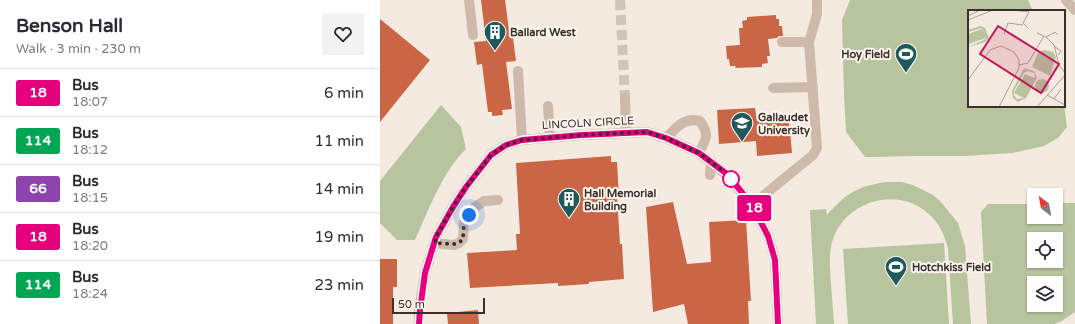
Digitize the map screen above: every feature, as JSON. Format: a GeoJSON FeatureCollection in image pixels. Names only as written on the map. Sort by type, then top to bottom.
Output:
{"type":"FeatureCollection","features":[{"type":"Feature","properties":{"kind":"street"},"geometry":{"type":"LineString","coordinates":[[469,0],[473,35]]}},
{"type":"Feature","properties":{"kind":"street"},"geometry":{"type":"LineString","coordinates":[[745,200],[813,155],[817,148],[809,42],[817,14],[817,0]]}},
{"type":"Feature","properties":{"kind":"street"},"geometry":{"type":"LineString","coordinates":[[1066,0],[1075,10]]}},
{"type":"Feature","properties":{"kind":"street"},"geometry":{"type":"LineString","coordinates":[[782,42],[809,42]]}},
{"type":"Feature","properties":{"kind":"street"},"geometry":{"type":"LineString","coordinates":[[518,71],[522,140]]}},
{"type":"Feature","properties":{"kind":"street"},"geometry":{"type":"LineString","coordinates":[[773,88],[813,86]]}},
{"type":"Feature","properties":{"kind":"street"},"geometry":{"type":"LineString","coordinates":[[625,98],[626,133]]}},
{"type":"Feature","properties":{"kind":"street"},"geometry":{"type":"LineString","coordinates":[[548,106],[550,137]]}},
{"type":"Feature","properties":{"kind":"street"},"geometry":{"type":"LineString","coordinates":[[666,138],[684,122],[692,119],[700,121],[706,129],[706,137],[699,153]]}},
{"type":"Feature","properties":{"kind":"street","name":"LINCOLN CIRCLE"},"geometry":{"type":"LineString","coordinates":[[419,324],[425,273],[436,237],[466,187],[491,155],[506,145],[522,140],[550,137],[647,132],[666,138],[699,153],[727,174],[745,200],[768,236],[775,260],[778,324]]}},
{"type":"Feature","properties":{"kind":"street"},"geometry":{"type":"LineString","coordinates":[[710,175],[711,162]]}},
{"type":"Feature","properties":{"kind":"street"},"geometry":{"type":"LineString","coordinates":[[435,243],[459,243],[463,239],[464,223],[475,207],[484,201],[498,200]]}},
{"type":"Feature","properties":{"kind":"green space","name":"Hoy Field"},"geometry":{"type":"Polygon","coordinates":[[[850,0],[1028,0],[1033,10],[968,10],[968,107],[1064,107],[1067,127],[1058,138],[1044,146],[1012,153],[965,156],[865,157],[846,132],[842,20],[850,0]]]}},
{"type":"Feature","properties":{"kind":"green space"},"geometry":{"type":"Polygon","coordinates":[[[441,105],[461,127],[466,149],[450,168],[443,180],[415,240],[397,240],[380,223],[380,181],[441,105]]]}},
{"type":"Feature","properties":{"kind":"green space"},"geometry":{"type":"Polygon","coordinates":[[[886,182],[902,182],[913,185],[933,195],[941,202],[958,223],[965,246],[971,324],[953,324],[948,248],[938,225],[933,218],[921,208],[908,202],[893,199],[879,200],[865,205],[853,212],[842,223],[834,236],[830,254],[834,324],[816,324],[810,210],[826,209],[827,215],[840,201],[860,188],[886,182]]]}},
{"type":"Feature","properties":{"kind":"green space"},"geometry":{"type":"Polygon","coordinates":[[[1063,203],[1075,203],[1075,312],[1060,322],[1054,324],[987,324],[981,212],[988,204],[1027,204],[1027,224],[1063,224],[1063,203]]]}},
{"type":"Feature","properties":{"kind":"green space","name":"Hotchkiss Field"},"geometry":{"type":"Polygon","coordinates":[[[944,243],[949,324],[848,324],[843,249],[944,243]]]}},
{"type":"Feature","properties":{"kind":"building","name":"Ballard West"},"geometry":{"type":"Polygon","coordinates":[[[481,0],[505,0],[510,38],[513,38],[516,61],[506,62],[512,109],[502,110],[503,115],[492,116],[492,112],[488,112],[482,64],[477,65],[474,42],[486,41],[481,0]]]}},
{"type":"Feature","properties":{"kind":"building"},"geometry":{"type":"Polygon","coordinates":[[[776,15],[776,19],[779,19],[779,26],[782,26],[783,36],[768,39],[770,56],[767,56],[768,63],[762,64],[762,67],[735,68],[736,66],[730,66],[729,59],[727,59],[726,46],[740,45],[739,28],[743,28],[742,21],[747,20],[747,17],[776,15]]]}},
{"type":"Feature","properties":{"kind":"building"},"geometry":{"type":"Polygon","coordinates":[[[380,19],[430,60],[380,122],[380,19]]]}},
{"type":"Feature","properties":{"kind":"building"},"geometry":{"type":"Polygon","coordinates":[[[755,108],[757,121],[789,119],[792,153],[757,156],[756,141],[719,144],[717,110],[755,108]]]}},
{"type":"Feature","properties":{"kind":"building","name":"Hall Memorial Building"},"geometry":{"type":"Polygon","coordinates":[[[611,156],[611,162],[617,162],[619,197],[617,197],[624,279],[589,282],[589,284],[558,286],[558,283],[470,288],[467,253],[517,250],[516,234],[520,234],[516,163],[611,156]]]}},
{"type":"Feature","properties":{"kind":"building"},"geometry":{"type":"Polygon","coordinates":[[[673,202],[687,264],[711,262],[709,222],[746,220],[751,301],[748,301],[749,324],[688,324],[684,304],[653,312],[646,207],[673,202]]]}},
{"type":"Feature","properties":{"kind":"building"},"geometry":{"type":"Polygon","coordinates":[[[380,259],[397,259],[397,287],[393,287],[393,324],[380,324],[380,259]]]}},
{"type":"Feature","properties":{"kind":"building"},"geometry":{"type":"Polygon","coordinates":[[[478,310],[479,324],[448,324],[447,313],[478,310]]]}},
{"type":"Feature","properties":{"kind":"tunnel"},"geometry":{"type":"LineString","coordinates":[[620,0],[625,98]]}},
{"type":"Feature","properties":{"kind":"bus line","name":"18"},"geometry":{"type":"LineString","coordinates":[[419,324],[425,273],[436,237],[466,187],[491,155],[506,145],[522,140],[550,137],[647,132],[666,138],[699,153],[727,174],[752,205],[768,236],[775,260],[778,324]]}},
{"type":"Feature","properties":{"kind":"place","name":"Ballard West"},"geometry":{"type":"Point","coordinates":[495,52]}},
{"type":"Feature","properties":{"kind":"place","name":"Hoy Field"},"geometry":{"type":"Point","coordinates":[906,74]}},
{"type":"Feature","properties":{"kind":"place","name":"Gallaudet University"},"geometry":{"type":"Point","coordinates":[742,142]}},
{"type":"Feature","properties":{"kind":"place","name":"Hall Memorial Building"},"geometry":{"type":"Point","coordinates":[569,218]}},
{"type":"Feature","properties":{"kind":"place","name":"Hotchkiss Field"},"geometry":{"type":"Point","coordinates":[896,286]}},
{"type":"Feature","properties":{"kind":"route"},"geometry":{"type":"LineString","coordinates":[[469,215],[464,223],[463,239],[459,243],[435,243],[436,237],[453,207],[466,187],[491,155],[506,145],[522,140],[550,137],[647,132],[666,138],[699,153],[727,174],[731,179]]}}]}
